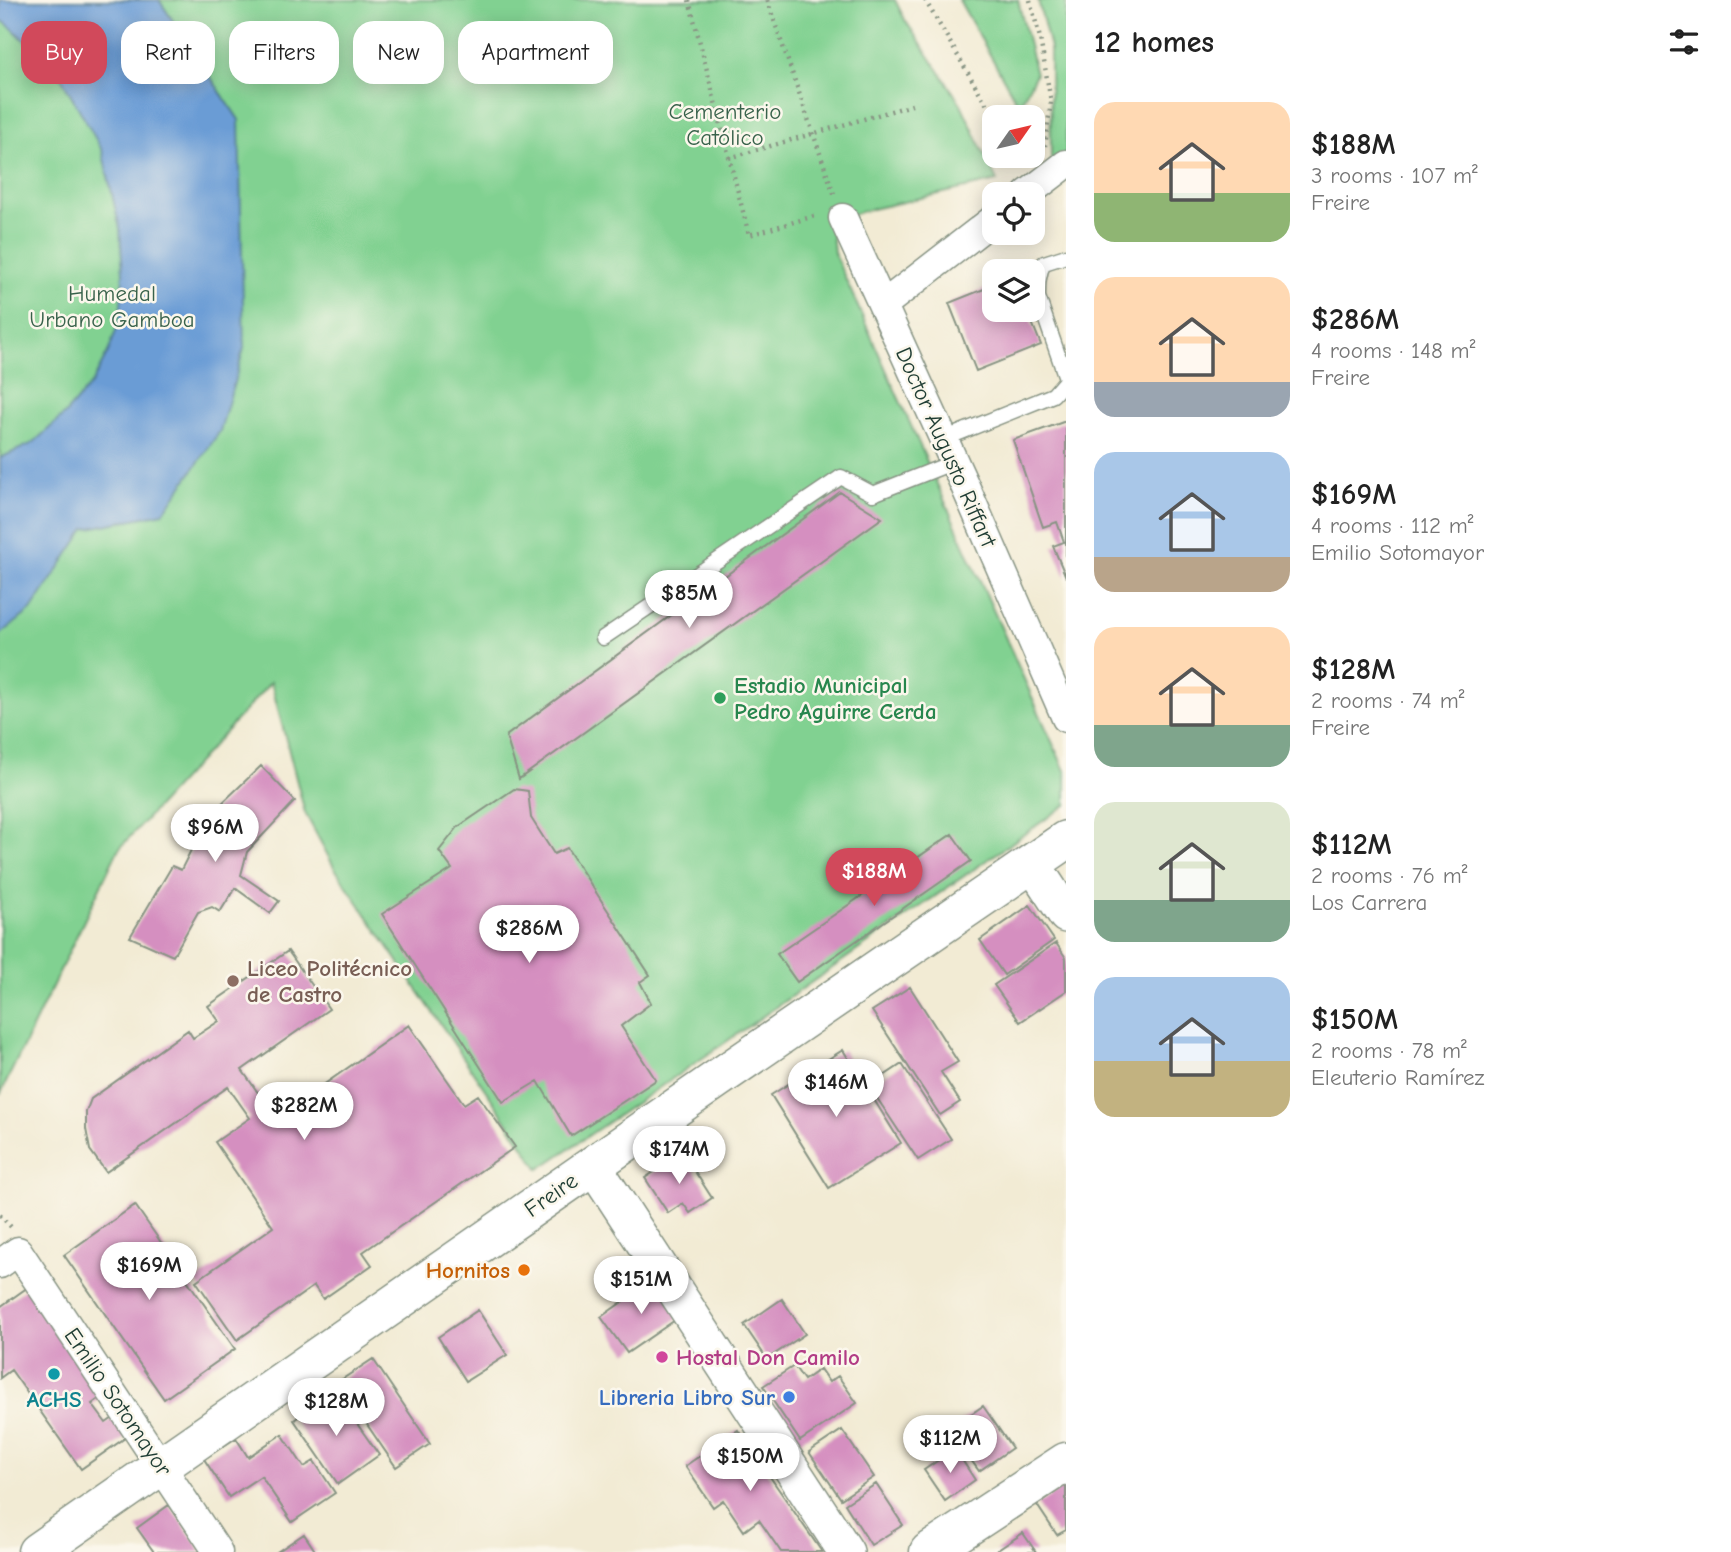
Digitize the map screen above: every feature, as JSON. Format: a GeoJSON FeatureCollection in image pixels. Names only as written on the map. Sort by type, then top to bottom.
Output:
{"type":"FeatureCollection","features":[{"type":"Feature","properties":{"kind":"main road","name":"Freire"},"geometry":{"type":"LineString","coordinates":[[37,1552],[1066,839]]}},
{"type":"Feature","properties":{"kind":"main road"},"geometry":{"type":"LineString","coordinates":[[929,1552],[1066,1462]]}},
{"type":"Feature","properties":{"kind":"street"},"geometry":{"type":"LineString","coordinates":[[1042,182],[1066,164]]}},
{"type":"Feature","properties":{"kind":"street","name":"Doctor Augusto Riffart"},"geometry":{"type":"LineString","coordinates":[[841,214],[949,450],[1066,718]]}},
{"type":"Feature","properties":{"kind":"street"},"geometry":{"type":"LineString","coordinates":[[883,304],[982,228]]}},
{"type":"Feature","properties":{"kind":"street"},"geometry":{"type":"LineString","coordinates":[[1032,863],[1066,915]]}},
{"type":"Feature","properties":{"kind":"street"},"geometry":{"type":"LineString","coordinates":[[593,1165],[846,1552]]}},
{"type":"Feature","properties":{"kind":"street","name":"Emilio Sotomayor"},"geometry":{"type":"LineString","coordinates":[[9,1258],[161,1466],[218,1552]]}},
{"type":"Feature","properties":{"kind":"lane"},"geometry":{"type":"LineString","coordinates":[[603,638],[841,477],[873,494],[949,450],[1054,395],[1066,379],[1038,297],[1038,286],[1044,263],[1066,256]]}},
{"type":"Feature","properties":{"kind":"path"},"geometry":{"type":"LineString","coordinates":[[689,0],[749,235],[841,214],[767,0]]}},
{"type":"Feature","properties":{"kind":"path"},"geometry":{"type":"LineString","coordinates":[[925,0],[987,105]]}},
{"type":"Feature","properties":{"kind":"path"},"geometry":{"type":"LineString","coordinates":[[1030,0],[1052,102],[1035,182]]}},
{"type":"Feature","properties":{"kind":"path"},"geometry":{"type":"LineString","coordinates":[[729,158],[912,105]]}},
{"type":"Feature","properties":{"kind":"green space"},"geometry":{"type":"Polygon","coordinates":[[[0,0],[42,21],[21,21],[21,84],[107,84],[107,54],[121,61],[121,84],[167,84],[239,120],[215,84],[215,21],[173,21],[159,0],[895,0],[905,20],[961,104],[982,149],[982,168],[991,168],[997,181],[982,182],[982,184],[863,211],[831,222],[834,253],[1066,773],[1066,805],[539,1169],[334,867],[305,813],[271,682],[118,850],[0,1095],[0,0]]]}},
{"type":"Feature","properties":{"kind":"green space"},"geometry":{"type":"Polygon","coordinates":[[[959,0],[1018,0],[1036,74],[1018,105],[959,0]]]}},
{"type":"Feature","properties":{"kind":"green space"},"geometry":{"type":"Polygon","coordinates":[[[1038,0],[1066,0],[1066,155],[1051,165],[1050,48],[1038,0]]]}},
{"type":"Feature","properties":{"kind":"water"},"geometry":{"type":"Polygon","coordinates":[[[0,0],[159,0],[173,21],[121,21],[121,84],[215,84],[239,120],[244,348],[220,431],[163,513],[85,529],[31,610],[0,635],[0,458],[33,443],[65,414],[92,383],[109,350],[120,319],[123,274],[120,229],[102,150],[65,84],[107,84],[107,21],[21,21],[21,37],[0,19],[0,0]]]}},
{"type":"Feature","properties":{"kind":"building"},"geometry":{"type":"Polygon","coordinates":[[[982,290],[982,322],[1032,322],[1041,345],[976,371],[949,303],[982,290]]]}},
{"type":"Feature","properties":{"kind":"building"},"geometry":{"type":"Polygon","coordinates":[[[1066,421],[1066,577],[1053,546],[1064,542],[1057,522],[1043,527],[1013,440],[1066,421]]]}},
{"type":"Feature","properties":{"kind":"building"},"geometry":{"type":"Polygon","coordinates":[[[840,492],[882,518],[519,779],[506,736],[840,492]]]}},
{"type":"Feature","properties":{"kind":"building"},"geometry":{"type":"Polygon","coordinates":[[[261,766],[295,801],[247,852],[241,875],[279,901],[270,913],[235,888],[220,912],[212,907],[198,912],[173,956],[130,937],[172,866],[181,870],[191,850],[206,836],[197,827],[261,766]]]}},
{"type":"Feature","properties":{"kind":"building"},"geometry":{"type":"Polygon","coordinates":[[[514,789],[528,791],[531,818],[554,854],[567,848],[650,975],[640,982],[651,1003],[621,1026],[656,1080],[571,1136],[538,1081],[503,1102],[382,914],[452,869],[439,851],[458,827],[514,789]]]}},
{"type":"Feature","properties":{"kind":"building"},"geometry":{"type":"Polygon","coordinates":[[[952,834],[971,861],[797,982],[777,954],[952,834]]]}},
{"type":"Feature","properties":{"kind":"building"},"geometry":{"type":"Polygon","coordinates":[[[1030,905],[1054,940],[1004,975],[980,940],[1030,905]]]}},
{"type":"Feature","properties":{"kind":"building"},"geometry":{"type":"Polygon","coordinates":[[[1056,943],[1066,958],[1066,991],[1020,1022],[994,985],[1056,943]]]}},
{"type":"Feature","properties":{"kind":"building"},"geometry":{"type":"Polygon","coordinates":[[[288,951],[329,1009],[242,1070],[276,1118],[409,1025],[464,1104],[478,1095],[515,1147],[363,1252],[372,1265],[323,1299],[314,1286],[237,1340],[196,1281],[273,1227],[215,1142],[250,1118],[228,1087],[106,1172],[90,1150],[86,1112],[91,1099],[188,1030],[193,1038],[219,1021],[208,1006],[288,951]]]}},
{"type":"Feature","properties":{"kind":"building"},"geometry":{"type":"Polygon","coordinates":[[[910,987],[958,1062],[941,1072],[960,1102],[940,1115],[872,1011],[910,987]]]}},
{"type":"Feature","properties":{"kind":"building"},"geometry":{"type":"Polygon","coordinates":[[[843,1050],[901,1143],[829,1188],[771,1095],[843,1050]]]}},
{"type":"Feature","properties":{"kind":"building"},"geometry":{"type":"Polygon","coordinates":[[[902,1064],[951,1139],[918,1160],[869,1086],[902,1064]]]}},
{"type":"Feature","properties":{"kind":"building"},"geometry":{"type":"Polygon","coordinates":[[[683,1153],[712,1198],[690,1213],[683,1203],[668,1213],[645,1178],[683,1153]]]}},
{"type":"Feature","properties":{"kind":"building"},"geometry":{"type":"Polygon","coordinates":[[[135,1205],[235,1349],[164,1399],[64,1255],[135,1205]]]}},
{"type":"Feature","properties":{"kind":"building"},"geometry":{"type":"Polygon","coordinates":[[[655,1279],[681,1316],[627,1353],[601,1317],[655,1279]]]}},
{"type":"Feature","properties":{"kind":"building","name":"ACHS"},"geometry":{"type":"Polygon","coordinates":[[[31,1285],[107,1393],[92,1404],[106,1423],[119,1414],[132,1433],[81,1469],[11,1370],[0,1378],[0,1307],[31,1285]]]}},
{"type":"Feature","properties":{"kind":"building"},"geometry":{"type":"Polygon","coordinates":[[[782,1299],[805,1334],[767,1359],[744,1325],[782,1299]]]}},
{"type":"Feature","properties":{"kind":"building"},"geometry":{"type":"Polygon","coordinates":[[[478,1310],[507,1355],[466,1381],[438,1337],[478,1310]]]}},
{"type":"Feature","properties":{"kind":"building"},"geometry":{"type":"Polygon","coordinates":[[[373,1359],[430,1444],[396,1467],[338,1382],[373,1359]]]}},
{"type":"Feature","properties":{"kind":"building"},"geometry":{"type":"Polygon","coordinates":[[[794,1366],[804,1380],[820,1369],[829,1382],[838,1376],[857,1403],[800,1441],[763,1386],[794,1366]]]}},
{"type":"Feature","properties":{"kind":"building"},"geometry":{"type":"Polygon","coordinates":[[[334,1391],[379,1455],[338,1484],[294,1420],[334,1391]]]}},
{"type":"Feature","properties":{"kind":"building"},"geometry":{"type":"Polygon","coordinates":[[[983,1406],[1012,1448],[979,1471],[949,1429],[983,1406]]]}},
{"type":"Feature","properties":{"kind":"building"},"geometry":{"type":"Polygon","coordinates":[[[738,1430],[822,1552],[781,1552],[759,1520],[744,1531],[723,1500],[713,1507],[685,1466],[738,1430]]]}},
{"type":"Feature","properties":{"kind":"building"},"geometry":{"type":"Polygon","coordinates":[[[842,1430],[874,1477],[841,1499],[809,1452],[842,1430]]]}},
{"type":"Feature","properties":{"kind":"building"},"geometry":{"type":"Polygon","coordinates":[[[282,1434],[304,1467],[314,1461],[335,1493],[292,1522],[261,1476],[229,1497],[204,1459],[236,1438],[248,1457],[282,1434]]]}},
{"type":"Feature","properties":{"kind":"building"},"geometry":{"type":"Polygon","coordinates":[[[955,1449],[975,1480],[945,1501],[924,1470],[955,1449]]]}},
{"type":"Feature","properties":{"kind":"building"},"geometry":{"type":"Polygon","coordinates":[[[876,1484],[903,1525],[871,1545],[845,1504],[876,1484]]]}},
{"type":"Feature","properties":{"kind":"building"},"geometry":{"type":"Polygon","coordinates":[[[1066,1485],[1066,1530],[1057,1535],[1037,1505],[1066,1485]]]}},
{"type":"Feature","properties":{"kind":"building"},"geometry":{"type":"Polygon","coordinates":[[[169,1505],[202,1552],[154,1552],[137,1528],[169,1505]]]}},
{"type":"Feature","properties":{"kind":"building"},"geometry":{"type":"Polygon","coordinates":[[[1023,1533],[1036,1552],[995,1552],[1023,1533]]]}},
{"type":"Feature","properties":{"kind":"building"},"geometry":{"type":"Polygon","coordinates":[[[304,1534],[316,1552],[277,1552],[304,1534]]]}},
{"type":"Feature","properties":{"kind":"place","name":"Estadio Municipal Pedro Aguirre Cerda"},"geometry":{"type":"Point","coordinates":[720,698]}},
{"type":"Feature","properties":{"kind":"place","name":"Liceo Politécnico de Castro"},"geometry":{"type":"Point","coordinates":[233,981]}},
{"type":"Feature","properties":{"kind":"place","name":"Hornitos"},"geometry":{"type":"Point","coordinates":[524,1270]}},
{"type":"Feature","properties":{"kind":"place","name":"Hostal Don Camilo"},"geometry":{"type":"Point","coordinates":[662,1357]}},
{"type":"Feature","properties":{"kind":"place","name":"ACHS"},"geometry":{"type":"Point","coordinates":[54,1374]}},
{"type":"Feature","properties":{"kind":"place","name":"Libreria Libro Sur"},"geometry":{"type":"Point","coordinates":[789,1397]}},
{"type":"Feature","properties":{"kind":"park label","name":"Cementerio Católico"},"geometry":{"type":"Point","coordinates":[725,124]}},
{"type":"Feature","properties":{"kind":"park label","name":"Humedal Urbano Gamboa"},"geometry":{"type":"Point","coordinates":[112,306]}}]}
